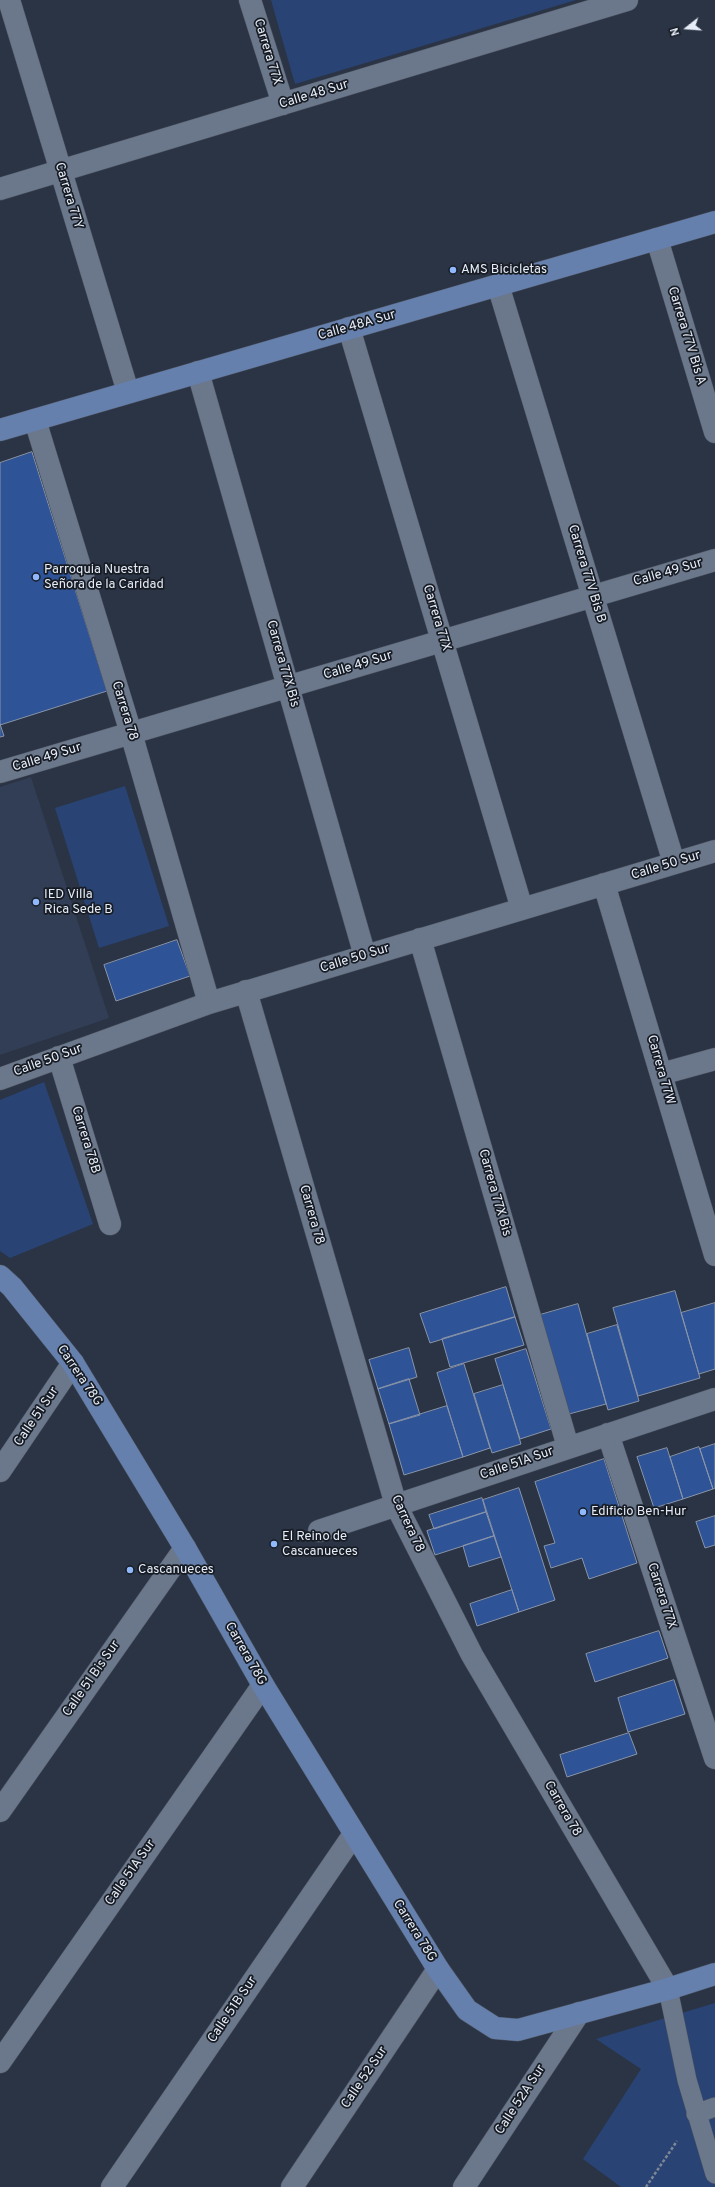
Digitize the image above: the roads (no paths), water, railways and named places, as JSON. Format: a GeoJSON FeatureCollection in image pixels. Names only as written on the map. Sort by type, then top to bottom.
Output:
{"type":"FeatureCollection","features":[{"type":"Feature","properties":{"kind":"street","name":"Carrera 77Y"},"geometry":{"type":"LineString","coordinates":[[9,0],[128,392]]}},
{"type":"Feature","properties":{"kind":"street","name":"Carrera 77X"},"geometry":{"type":"LineString","coordinates":[[250,0],[283,104]]}},
{"type":"Feature","properties":{"kind":"street","name":"Calle 48 Sur"},"geometry":{"type":"LineString","coordinates":[[0,189],[627,0]]}},
{"type":"Feature","properties":{"kind":"street","name":"Calle 48A Sur"},"geometry":{"type":"LineString","coordinates":[[0,430],[715,222]]}},
{"type":"Feature","properties":{"kind":"street","name":"Carrera 77V Bis A"},"geometry":{"type":"LineString","coordinates":[[657,239],[715,432]]}},
{"type":"Feature","properties":{"kind":"street","name":"Carrera 77V Bis B"},"geometry":{"type":"LineString","coordinates":[[498,285],[674,863]]}},
{"type":"Feature","properties":{"kind":"street","name":"Carrera 77X"},"geometry":{"type":"LineString","coordinates":[[349,328],[522,909]]}},
{"type":"Feature","properties":{"kind":"street","name":"Carrera 77X Bis"},"geometry":{"type":"LineString","coordinates":[[198,372],[365,956]]}},
{"type":"Feature","properties":{"kind":"street","name":"Carrera 78"},"geometry":{"type":"LineString","coordinates":[[36,420],[131,733],[209,1003]]}},
{"type":"Feature","properties":{"kind":"street","name":"Calle 49 Sur"},"geometry":{"type":"LineString","coordinates":[[0,772],[715,560]]}},
{"type":"Feature","properties":{"kind":"street","name":"Calle 50 Sur"},"geometry":{"type":"LineString","coordinates":[[0,1079],[246,991],[715,851]]}},
{"type":"Feature","properties":{"kind":"street","name":"Carrera 77W"},"geometry":{"type":"LineString","coordinates":[[604,884],[661,1074],[710,1224],[715,1255]]}},
{"type":"Feature","properties":{"kind":"street","name":"Carrera 77X Bis"},"geometry":{"type":"LineString","coordinates":[[420,939],[568,1447]]}},
{"type":"Feature","properties":{"kind":"street","name":"Carrera 78"},"geometry":{"type":"LineString","coordinates":[[246,991],[396,1505],[472,1655],[668,1989]]}},
{"type":"Feature","properties":{"kind":"street","name":"Carrera 78B"},"geometry":{"type":"LineString","coordinates":[[59,1057],[110,1224]]}},
{"type":"Feature","properties":{"kind":"street"},"geometry":{"type":"LineString","coordinates":[[661,1074],[715,1059]]}},
{"type":"Feature","properties":{"kind":"street","name":"Carrera 78G"},"geometry":{"type":"LineString","coordinates":[[0,1276],[12,1287],[73,1363],[185,1548],[263,1685],[438,1969],[467,2010],[495,2028],[518,2030],[579,2013]]}},
{"type":"Feature","properties":{"kind":"street","name":"Calle 51 Sur"},"geometry":{"type":"LineString","coordinates":[[0,1471],[73,1363]]}},
{"type":"Feature","properties":{"kind":"street","name":"Calle 51A Sur"},"geometry":{"type":"LineString","coordinates":[[319,1531],[715,1399]]}},
{"type":"Feature","properties":{"kind":"street","name":"Carrera 77X"},"geometry":{"type":"LineString","coordinates":[[608,1434],[715,1758]]}},
{"type":"Feature","properties":{"kind":"street","name":"Calle 51 Bis Sur"},"geometry":{"type":"LineString","coordinates":[[0,1810],[185,1548]]}},
{"type":"Feature","properties":{"kind":"street","name":"Calle 51A Sur"},"geometry":{"type":"LineString","coordinates":[[0,2062],[263,1685]]}},
{"type":"Feature","properties":{"kind":"street","name":"Calle 51B Sur"},"geometry":{"type":"LineString","coordinates":[[112,2187],[354,1834]]}},
{"type":"Feature","properties":{"kind":"street","name":"Calle 52 Sur"},"geometry":{"type":"LineString","coordinates":[[292,2187],[438,1969]]}},
{"type":"Feature","properties":{"kind":"street"},"geometry":{"type":"LineString","coordinates":[[579,2013],[668,1989],[715,1974]]}},
{"type":"Feature","properties":{"kind":"street","name":"Calle 52A Sur"},"geometry":{"type":"LineString","coordinates":[[464,2187],[579,2013]]}},
{"type":"Feature","properties":{"kind":"lane"},"geometry":{"type":"LineString","coordinates":[[668,1989],[696,2114],[715,2174]]}},
{"type":"Feature","properties":{"kind":"lane"},"geometry":{"type":"LineString","coordinates":[[696,2114],[715,2107]]}},
{"type":"Feature","properties":{"kind":"place","name":"AMS Bicicletas"},"geometry":{"type":"Point","coordinates":[453,270]}},
{"type":"Feature","properties":{"kind":"place","name":"Parroquia Nuestra Señora de la Caridad"},"geometry":{"type":"Point","coordinates":[36,577]}},
{"type":"Feature","properties":{"kind":"place","name":"IED Villa Rica Sede B"},"geometry":{"type":"Point","coordinates":[36,902]}},
{"type":"Feature","properties":{"kind":"place","name":"Edificio Ben-Hur"},"geometry":{"type":"Point","coordinates":[583,1512]}},
{"type":"Feature","properties":{"kind":"place","name":"El Reino de Cascanueces"},"geometry":{"type":"Point","coordinates":[274,1544]}},
{"type":"Feature","properties":{"kind":"place","name":"Cascanueces"},"geometry":{"type":"Point","coordinates":[130,1570]}}]}
